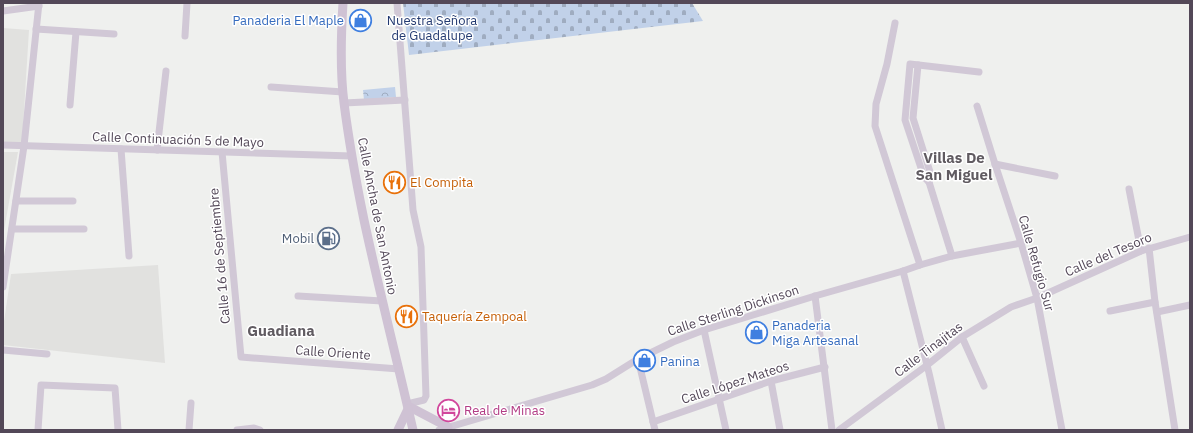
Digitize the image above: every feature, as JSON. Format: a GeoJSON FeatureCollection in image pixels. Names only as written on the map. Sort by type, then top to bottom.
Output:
{"type":"FeatureCollection","features":[{"type":"Feature","properties":{"kind":"main road","name":"Calle Ancha de San Antonio"},"geometry":{"type":"LineString","coordinates":[[343,3],[343,92],[352,156],[366,232],[408,407],[412,430]]}},
{"type":"Feature","properties":{"kind":"main road"},"geometry":{"type":"LineString","coordinates":[[398,430],[408,407],[443,429]]}},
{"type":"Feature","properties":{"kind":"street"},"geometry":{"type":"LineString","coordinates":[[185,36],[187,3]]}},
{"type":"Feature","properties":{"kind":"street"},"geometry":{"type":"LineString","coordinates":[[397,3],[414,210],[421,247],[426,396],[424,400],[408,407]]}},
{"type":"Feature","properties":{"kind":"street"},"geometry":{"type":"LineString","coordinates":[[3,11],[39,4],[24,146],[3,286]]}},
{"type":"Feature","properties":{"kind":"street"},"geometry":{"type":"LineString","coordinates":[[895,23],[887,64],[876,104],[876,126],[920,265]]}},
{"type":"Feature","properties":{"kind":"street"},"geometry":{"type":"LineString","coordinates":[[36,29],[114,34]]}},
{"type":"Feature","properties":{"kind":"street"},"geometry":{"type":"LineString","coordinates":[[70,105],[76,32]]}},
{"type":"Feature","properties":{"kind":"street"},"geometry":{"type":"LineString","coordinates":[[926,173],[905,120],[910,64],[979,72]]}},
{"type":"Feature","properties":{"kind":"street"},"geometry":{"type":"LineString","coordinates":[[918,65],[913,118],[926,173],[924,177],[929,182],[952,256]]}},
{"type":"Feature","properties":{"kind":"street"},"geometry":{"type":"LineString","coordinates":[[157,150],[166,71]]}},
{"type":"Feature","properties":{"kind":"street"},"geometry":{"type":"LineString","coordinates":[[271,87],[343,92]]}},
{"type":"Feature","properties":{"kind":"street"},"geometry":{"type":"LineString","coordinates":[[344,103],[405,100]]}},
{"type":"Feature","properties":{"kind":"street","name":"Calle Refugio Sur"},"geometry":{"type":"LineString","coordinates":[[977,106],[1037,298],[1062,430]]}},
{"type":"Feature","properties":{"kind":"street"},"geometry":{"type":"LineString","coordinates":[[905,120],[913,118]]}},
{"type":"Feature","properties":{"kind":"street","name":"Calle Continuación 5 de Mayo"},"geometry":{"type":"LineString","coordinates":[[3,145],[352,156]]}},
{"type":"Feature","properties":{"kind":"street"},"geometry":{"type":"LineString","coordinates":[[121,149],[129,256]]}},
{"type":"Feature","properties":{"kind":"street","name":"Calle 16 de Septiembre"},"geometry":{"type":"LineString","coordinates":[[222,152],[241,357]]}},
{"type":"Feature","properties":{"kind":"street"},"geometry":{"type":"LineString","coordinates":[[995,164],[1055,176]]}},
{"type":"Feature","properties":{"kind":"street"},"geometry":{"type":"LineString","coordinates":[[1129,189],[1141,251]]}},
{"type":"Feature","properties":{"kind":"street"},"geometry":{"type":"LineString","coordinates":[[16,202],[73,201]]}},
{"type":"Feature","properties":{"kind":"street"},"geometry":{"type":"LineString","coordinates":[[12,229],[84,229]]}},
{"type":"Feature","properties":{"kind":"street","name":"Calle del Tesoro"},"geometry":{"type":"LineString","coordinates":[[1037,298],[1141,251],[1190,237]]}},
{"type":"Feature","properties":{"kind":"street","name":"Calle Sterling Dickinson"},"geometry":{"type":"LineString","coordinates":[[443,429],[592,385],[606,379],[638,359],[673,342],[704,330],[952,256],[1021,243]]}},
{"type":"Feature","properties":{"kind":"street"},"geometry":{"type":"LineString","coordinates":[[1149,248],[1155,302],[1175,430]]}},
{"type":"Feature","properties":{"kind":"street"},"geometry":{"type":"LineString","coordinates":[[903,271],[942,430]]}},
{"type":"Feature","properties":{"kind":"street"},"geometry":{"type":"LineString","coordinates":[[298,296],[382,301]]}},
{"type":"Feature","properties":{"kind":"street"},"geometry":{"type":"LineString","coordinates":[[816,296],[832,430]]}},
{"type":"Feature","properties":{"kind":"street","name":"Calle Tinajitas"},"geometry":{"type":"LineString","coordinates":[[839,430],[926,366],[962,337],[1011,308],[1037,298]]}},
{"type":"Feature","properties":{"kind":"street"},"geometry":{"type":"LineString","coordinates":[[1110,310],[1155,302]]}},
{"type":"Feature","properties":{"kind":"street"},"geometry":{"type":"LineString","coordinates":[[1157,312],[1190,305]]}},
{"type":"Feature","properties":{"kind":"street"},"geometry":{"type":"LineString","coordinates":[[704,330],[726,430]]}},
{"type":"Feature","properties":{"kind":"street"},"geometry":{"type":"LineString","coordinates":[[962,337],[984,386]]}},
{"type":"Feature","properties":{"kind":"street"},"geometry":{"type":"LineString","coordinates":[[3,350],[47,354]]}},
{"type":"Feature","properties":{"kind":"street","name":"Calle Oriente"},"geometry":{"type":"LineString","coordinates":[[241,357],[399,369]]}},
{"type":"Feature","properties":{"kind":"street"},"geometry":{"type":"LineString","coordinates":[[638,359],[654,426]]}},
{"type":"Feature","properties":{"kind":"street","name":"Calle López Mateos"},"geometry":{"type":"LineString","coordinates":[[654,426],[720,398],[770,381],[825,366]]}},
{"type":"Feature","properties":{"kind":"street"},"geometry":{"type":"LineString","coordinates":[[770,381],[780,430]]}},
{"type":"Feature","properties":{"kind":"street"},"geometry":{"type":"LineString","coordinates":[[38,430],[41,385],[115,388],[118,430]]}},
{"type":"Feature","properties":{"kind":"street"},"geometry":{"type":"LineString","coordinates":[[189,430],[191,403]]}},
{"type":"Feature","properties":{"kind":"street"},"geometry":{"type":"LineString","coordinates":[[237,430],[254,428],[260,430]]}},
{"type":"Feature","properties":{"kind":"shaded area"},"geometry":{"type":"Polygon","coordinates":[[[3,28],[29,30],[22,143],[3,142],[3,28]]]}},
{"type":"Feature","properties":{"kind":"shaded area"},"geometry":{"type":"Polygon","coordinates":[[[3,152],[18,152],[3,236],[3,152]]]}},
{"type":"Feature","properties":{"kind":"shaded area"},"geometry":{"type":"Polygon","coordinates":[[[158,265],[165,363],[3,345],[3,328],[11,274],[158,265]]]}},
{"type":"Feature","properties":{"kind":"green space","name":"Nuestra Señora de Guadalupe"},"geometry":{"type":"Polygon","coordinates":[[[403,3],[692,3],[703,21],[409,55],[403,3]]]}},
{"type":"Feature","properties":{"kind":"green space"},"geometry":{"type":"Polygon","coordinates":[[[395,87],[396,97],[364,100],[363,90],[395,87]]]}},
{"type":"Feature","properties":{"kind":"place","name":"Panaderia El Maple"},"geometry":{"type":"Point","coordinates":[360,20]}},
{"type":"Feature","properties":{"kind":"place","name":"El Compita"},"geometry":{"type":"Point","coordinates":[394,182]}},
{"type":"Feature","properties":{"kind":"place","name":"Mobil"},"geometry":{"type":"Point","coordinates":[329,238]}},
{"type":"Feature","properties":{"kind":"place","name":"Taquería Zempoal"},"geometry":{"type":"Point","coordinates":[406,316]}},
{"type":"Feature","properties":{"kind":"place","name":"Panaderia Miga Artesanal"},"geometry":{"type":"Point","coordinates":[757,332]}},
{"type":"Feature","properties":{"kind":"place","name":"Panina"},"geometry":{"type":"Point","coordinates":[645,361]}},
{"type":"Feature","properties":{"kind":"place","name":"Real de Minas"},"geometry":{"type":"Point","coordinates":[448,410]}},
{"type":"Feature","properties":{"kind":"district","name":"Villas De San Miguel"},"geometry":{"type":"Point","coordinates":[954,166]}},
{"type":"Feature","properties":{"kind":"district","name":"Guadiana"},"geometry":{"type":"Point","coordinates":[281,331]}}]}
